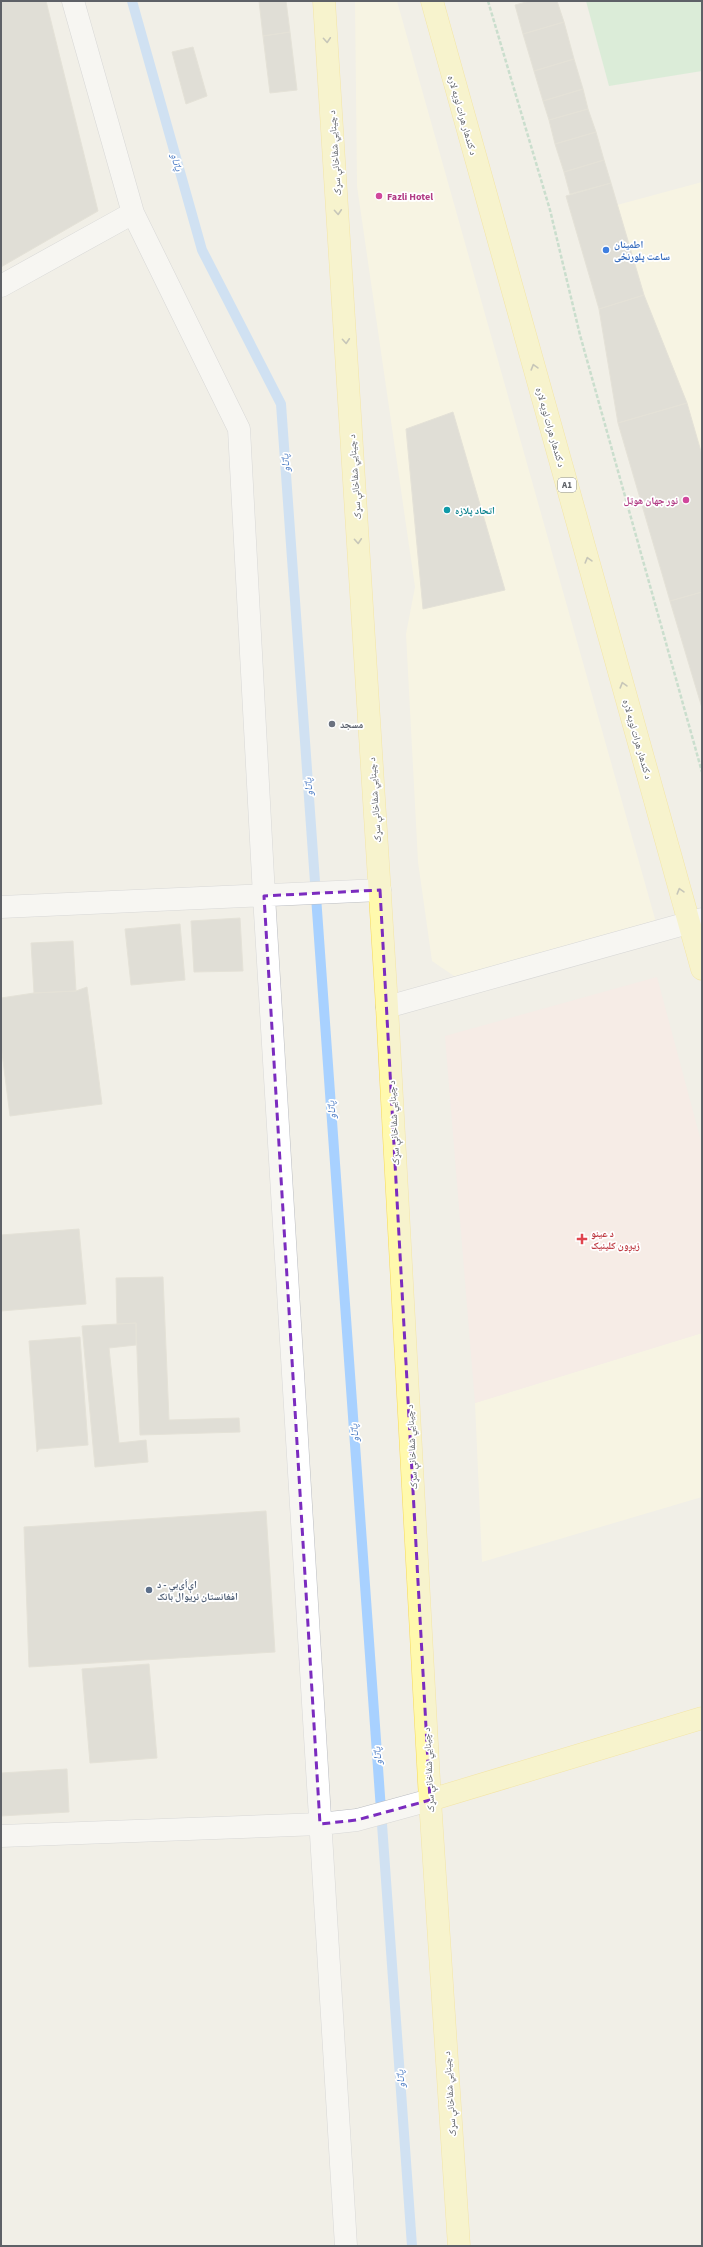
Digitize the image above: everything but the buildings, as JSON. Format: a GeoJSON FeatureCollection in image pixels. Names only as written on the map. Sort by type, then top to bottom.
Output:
{"type":"FeatureCollection","features":[{"type":"Feature","properties":{"kind":"main road","name":"د چينايي شفاخانې سړک"},"geometry":{"type":"LineString","coordinates":[[324,1],[380,890],[430,1800],[459,2246]]}},
{"type":"Feature","properties":{"kind":"main road","name":"د کندهار هرات لویه لاره"},"geometry":{"type":"LineString","coordinates":[[432,1],[695,920],[702,969]]}},
{"type":"Feature","properties":{"kind":"main road"},"geometry":{"type":"LineString","coordinates":[[430,1800],[702,1718]]}},
{"type":"Feature","properties":{"kind":"street"},"geometry":{"type":"LineString","coordinates":[[73,1],[133,213],[239,429],[264,896],[346,2246]]}},
{"type":"Feature","properties":{"kind":"street"},"geometry":{"type":"LineString","coordinates":[[1,286],[133,213]]}},
{"type":"Feature","properties":{"kind":"street"},"geometry":{"type":"LineString","coordinates":[[1,907],[352,893],[380,890]]}},
{"type":"Feature","properties":{"kind":"street"},"geometry":{"type":"LineString","coordinates":[[387,1007],[695,920]]}},
{"type":"Feature","properties":{"kind":"street"},"geometry":{"type":"LineString","coordinates":[[1,1836],[320,1824],[357,1820],[430,1800]]}},
{"type":"Feature","properties":{"kind":"path"},"geometry":{"type":"LineString","coordinates":[[488,1],[550,210],[582,343],[702,772]]}},
{"type":"Feature","properties":{"kind":"highlighted area"},"geometry":{"type":"Polygon","coordinates":[[[380,890],[430,1800],[357,1820],[320,1824],[264,896],[380,890]]]}},
{"type":"Feature","properties":{"kind":"shaded area"},"geometry":{"type":"Polygon","coordinates":[[[355,1],[397,1],[657,926],[469,977],[454,976],[432,961],[418,862],[406,634],[415,587],[357,186],[355,1]]]}},
{"type":"Feature","properties":{"kind":"shaded area"},"geometry":{"type":"Polygon","coordinates":[[[702,182],[702,455],[644,295],[617,205],[702,182]]]}},
{"type":"Feature","properties":{"kind":"shaded area","name":"د عینو زیږون کلینیک"},"geometry":{"type":"Polygon","coordinates":[[[657,977],[702,1145],[702,1333],[475,1403],[445,1036],[657,977]]]}},
{"type":"Feature","properties":{"kind":"shaded area"},"geometry":{"type":"Polygon","coordinates":[[[702,1333],[702,1497],[482,1562],[475,1403],[702,1333]]]}},
{"type":"Feature","properties":{"kind":"green space"},"geometry":{"type":"Polygon","coordinates":[[[586,1],[702,1],[702,71],[609,86],[586,1]]]}},
{"type":"Feature","properties":{"kind":"waterway","name":"پاتاو"},"geometry":{"type":"LineString","coordinates":[[132,1],[202,250],[281,404],[412,2246]]}},
{"type":"Feature","properties":{"kind":"place","name":"Fazli Hotel"},"geometry":{"type":"Point","coordinates":[379,196]}},
{"type":"Feature","properties":{"kind":"place","name":"اطمینان ساعت پلورنځی"},"geometry":{"type":"Point","coordinates":[606,250]}},
{"type":"Feature","properties":{"kind":"place","name":"نور جهان هوټل"},"geometry":{"type":"Point","coordinates":[686,500]}},
{"type":"Feature","properties":{"kind":"place","name":"اتحاد پلازه"},"geometry":{"type":"Point","coordinates":[447,510]}},
{"type":"Feature","properties":{"kind":"place","name":"مسجد"},"geometry":{"type":"Point","coordinates":[332,724]}},
{"type":"Feature","properties":{"kind":"place","name":"د عینو زیږون کلینیک"},"geometry":{"type":"Point","coordinates":[582,1239]}},
{"type":"Feature","properties":{"kind":"place","name":"اې‌اَی‌بي - د افغانستان نړیوال بانک"},"geometry":{"type":"Point","coordinates":[149,1590]}}]}
